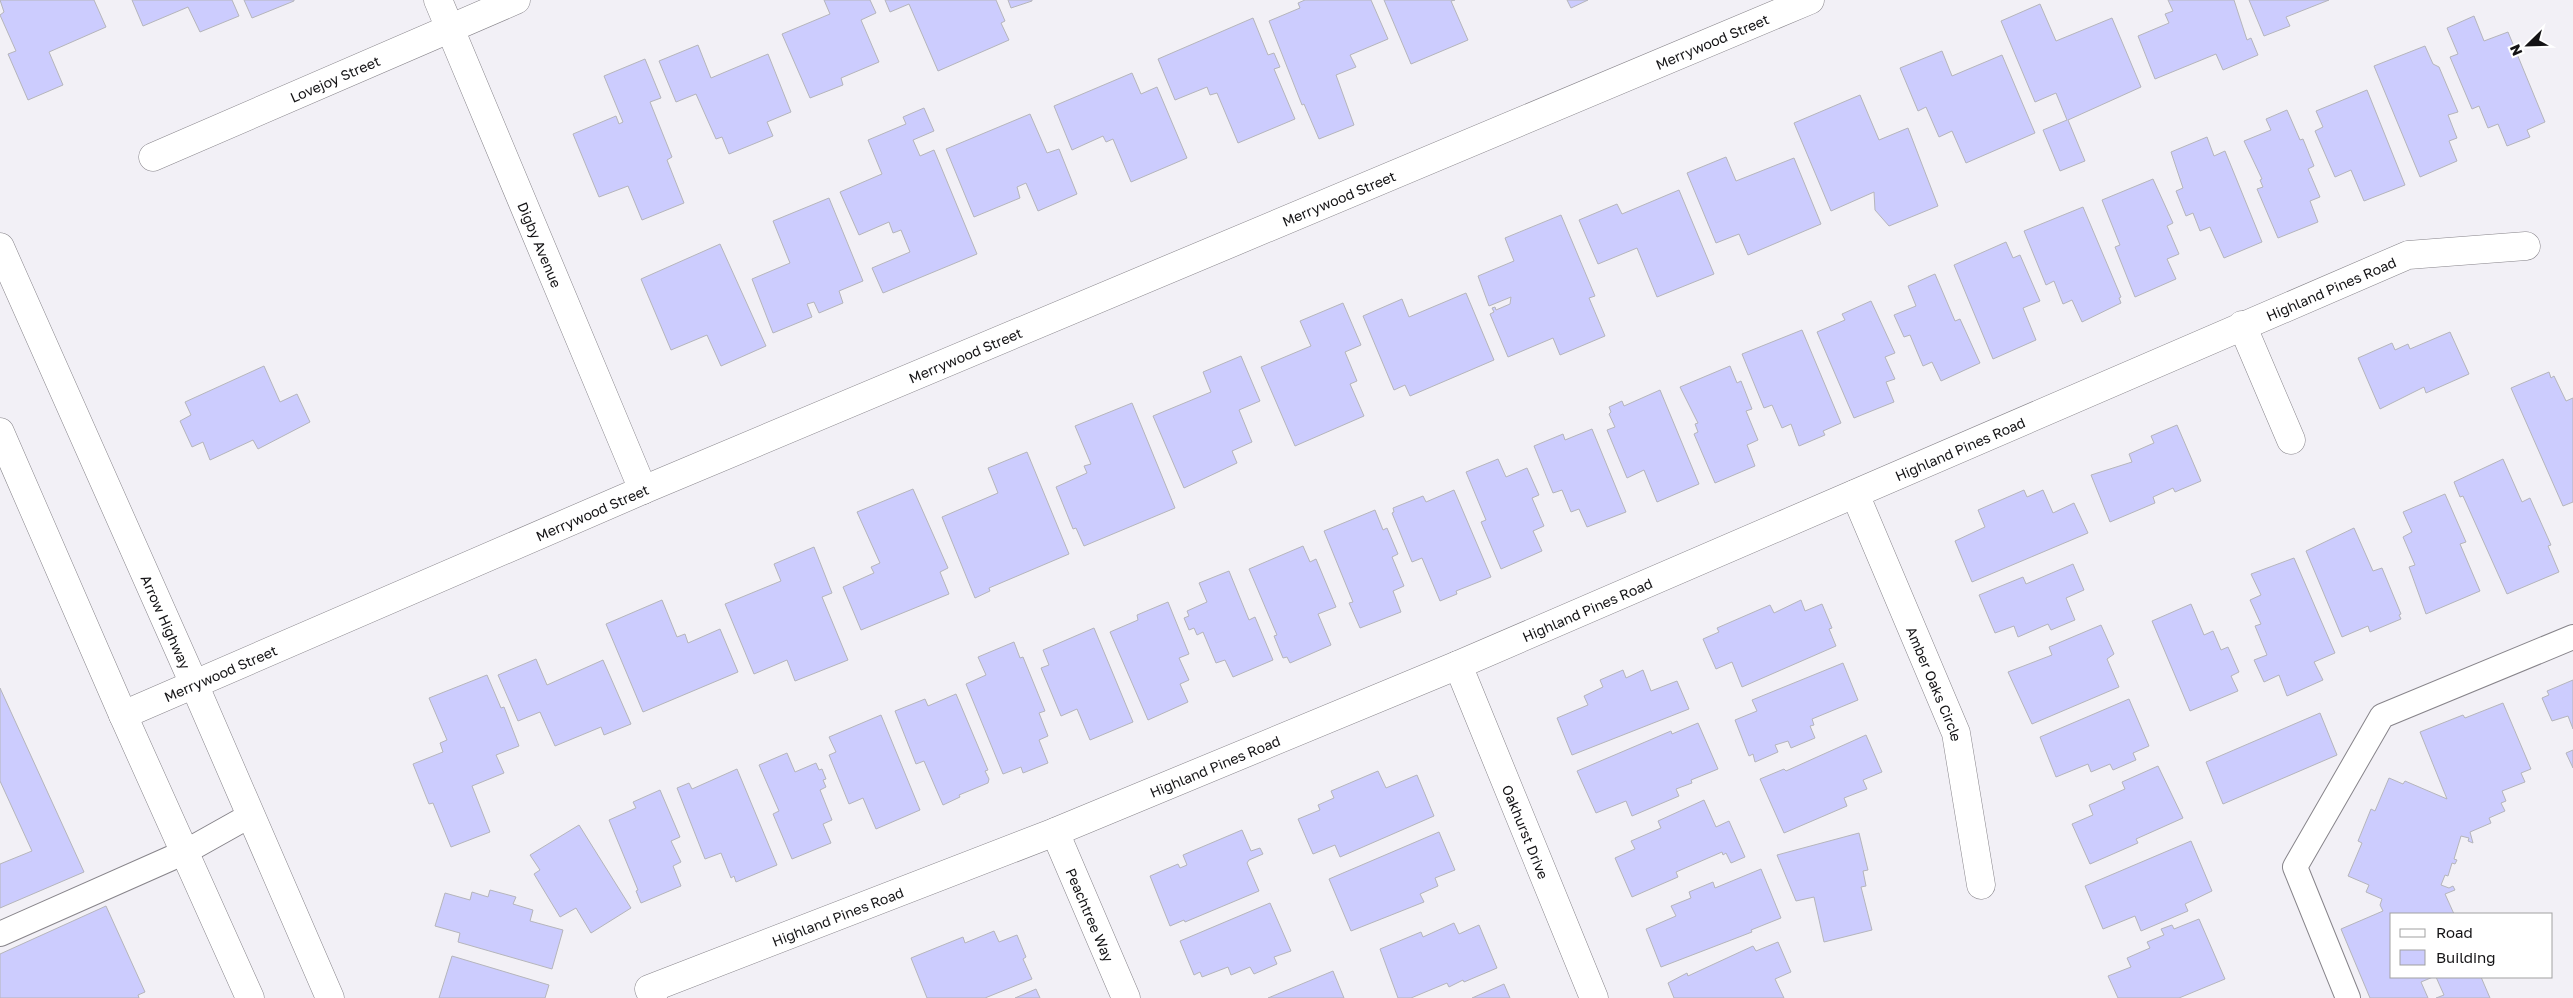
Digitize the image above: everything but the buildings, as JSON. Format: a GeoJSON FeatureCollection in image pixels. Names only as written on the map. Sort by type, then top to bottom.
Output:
{"type":"FeatureCollection","features":[{"type":"Feature","properties":{"kind":"street","name":"Digby Avenue"},"geometry":{"type":"LineString","coordinates":[[438,0],[643,490]]}},
{"type":"Feature","properties":{"kind":"street","name":"Lovejoy Street"},"geometry":{"type":"LineString","coordinates":[[153,157],[516,0]]}},
{"type":"Feature","properties":{"kind":"street","name":"Merrywood Street"},"geometry":{"type":"LineString","coordinates":[[123,715],[643,490],[1810,0]]}},
{"type":"Feature","properties":{"kind":"street","name":"Highland Pines Road"},"geometry":{"type":"LineString","coordinates":[[651,993],[1055,832],[1458,665],[2242,325],[2408,256],[2526,246]]}},
{"type":"Feature","properties":{"kind":"street","name":"Arrow Highway"},"geometry":{"type":"LineString","coordinates":[[0,247],[194,684],[330,998]]}},
{"type":"Feature","properties":{"kind":"street"},"geometry":{"type":"LineString","coordinates":[[2242,325],[2291,440]]}},
{"type":"Feature","properties":{"kind":"street"},"geometry":{"type":"LineString","coordinates":[[0,432],[123,715],[250,998]]}},
{"type":"Feature","properties":{"kind":"street","name":"Amber Oaks Circle"},"geometry":{"type":"LineString","coordinates":[[1855,494],[1956,733],[1981,885]]}},
{"type":"Feature","properties":{"kind":"street","name":"Oakhurst Drive"},"geometry":{"type":"LineString","coordinates":[[1458,665],[1594,998]]}},
{"type":"Feature","properties":{"kind":"street","name":"Peachtree Way"},"geometry":{"type":"LineString","coordinates":[[1055,832],[1126,998]]}},
{"type":"Feature","properties":{"kind":"lane"},"geometry":{"type":"LineString","coordinates":[[2348,998],[2296,867],[2382,716],[2573,637]]}},
{"type":"Feature","properties":{"kind":"lane"},"geometry":{"type":"LineString","coordinates":[[0,934],[185,852],[251,815]]}}]}
